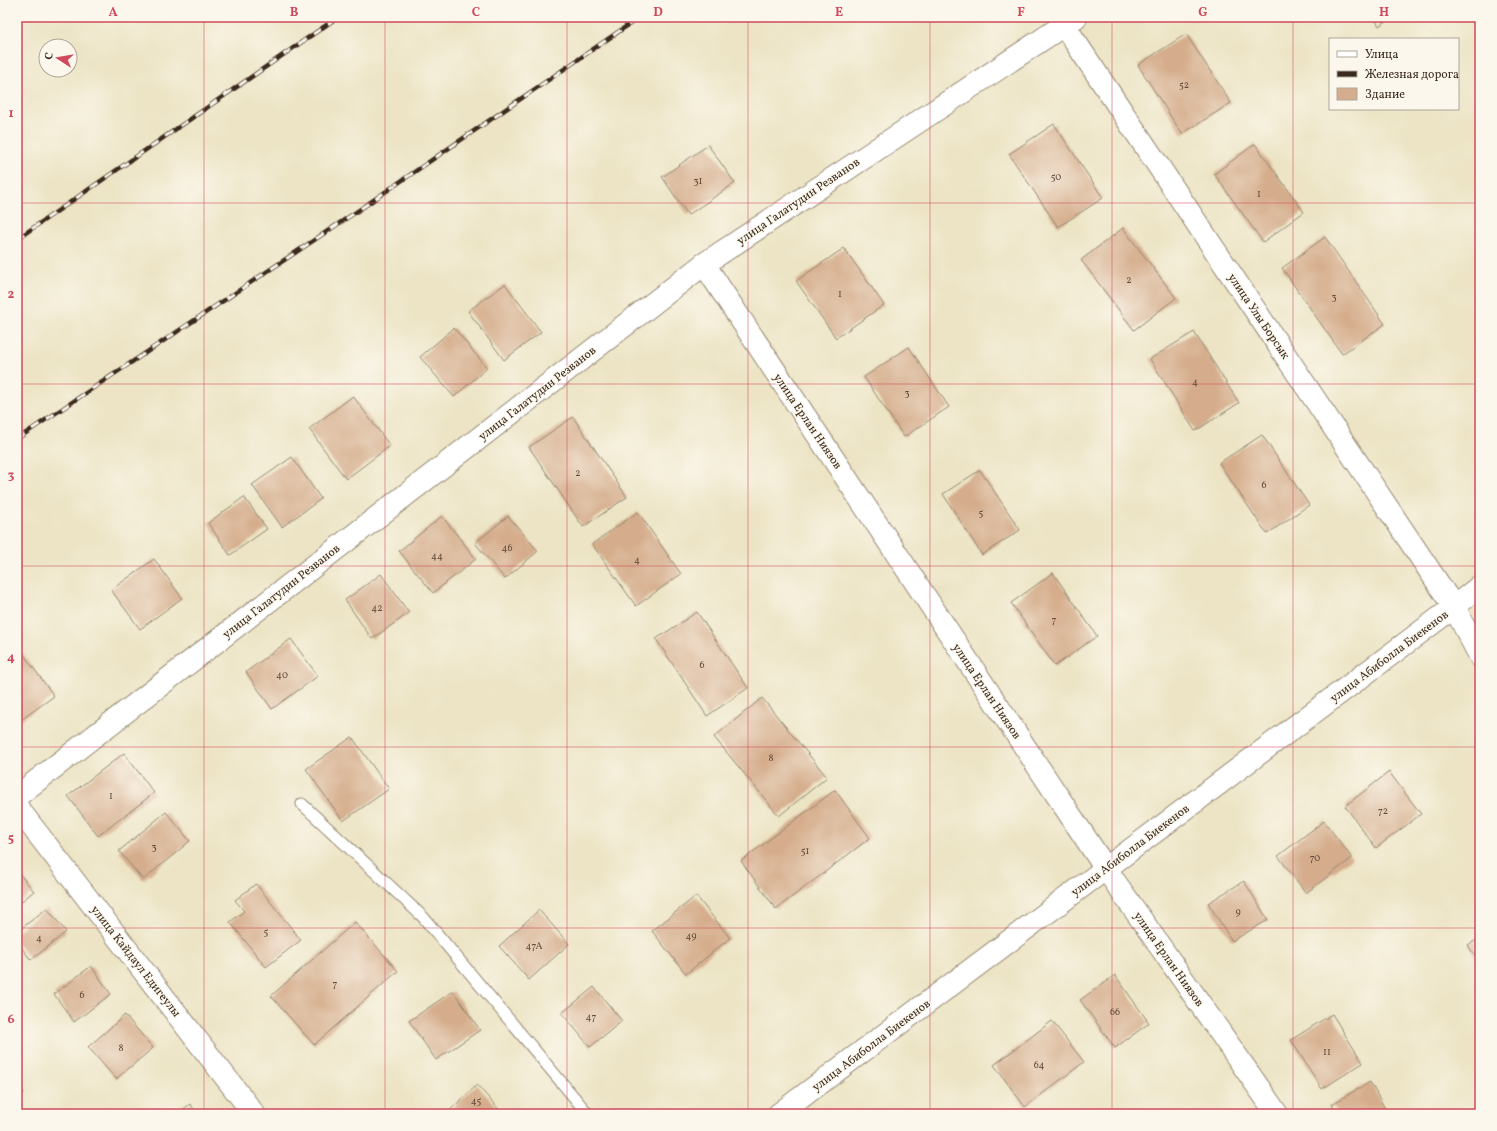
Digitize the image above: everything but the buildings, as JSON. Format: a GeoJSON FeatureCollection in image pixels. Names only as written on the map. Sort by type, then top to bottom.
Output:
{"type":"FeatureCollection","features":[{"type":"Feature","properties":{"kind":"street","name":"улица Галатудин Резванов"},"geometry":{"type":"LineString","coordinates":[[17,796],[704,264],[1070,21]]}},
{"type":"Feature","properties":{"kind":"street","name":"улица Улы Борсык"},"geometry":{"type":"LineString","coordinates":[[1070,21],[1454,607],[1480,656]]}},
{"type":"Feature","properties":{"kind":"street","name":"улица Ерлан Ниязов"},"geometry":{"type":"LineString","coordinates":[[704,264],[1106,869],[1277,1114]]}},
{"type":"Feature","properties":{"kind":"street","name":"улица Абиболла Биекенов"},"geometry":{"type":"LineString","coordinates":[[786,1112],[1480,586]]}},
{"type":"Feature","properties":{"kind":"street","name":"улица Кайдаул Едигеулы"},"geometry":{"type":"LineString","coordinates":[[17,807],[254,1114]]}},
{"type":"Feature","properties":{"kind":"lane"},"geometry":{"type":"LineString","coordinates":[[302,804],[423,917],[588,1114]]}},
{"type":"Feature","properties":{"kind":"railway"},"geometry":{"type":"LineString","coordinates":[[17,239],[338,17]]}},
{"type":"Feature","properties":{"kind":"railway"},"geometry":{"type":"LineString","coordinates":[[17,439],[356,212],[640,17]]}}]}
